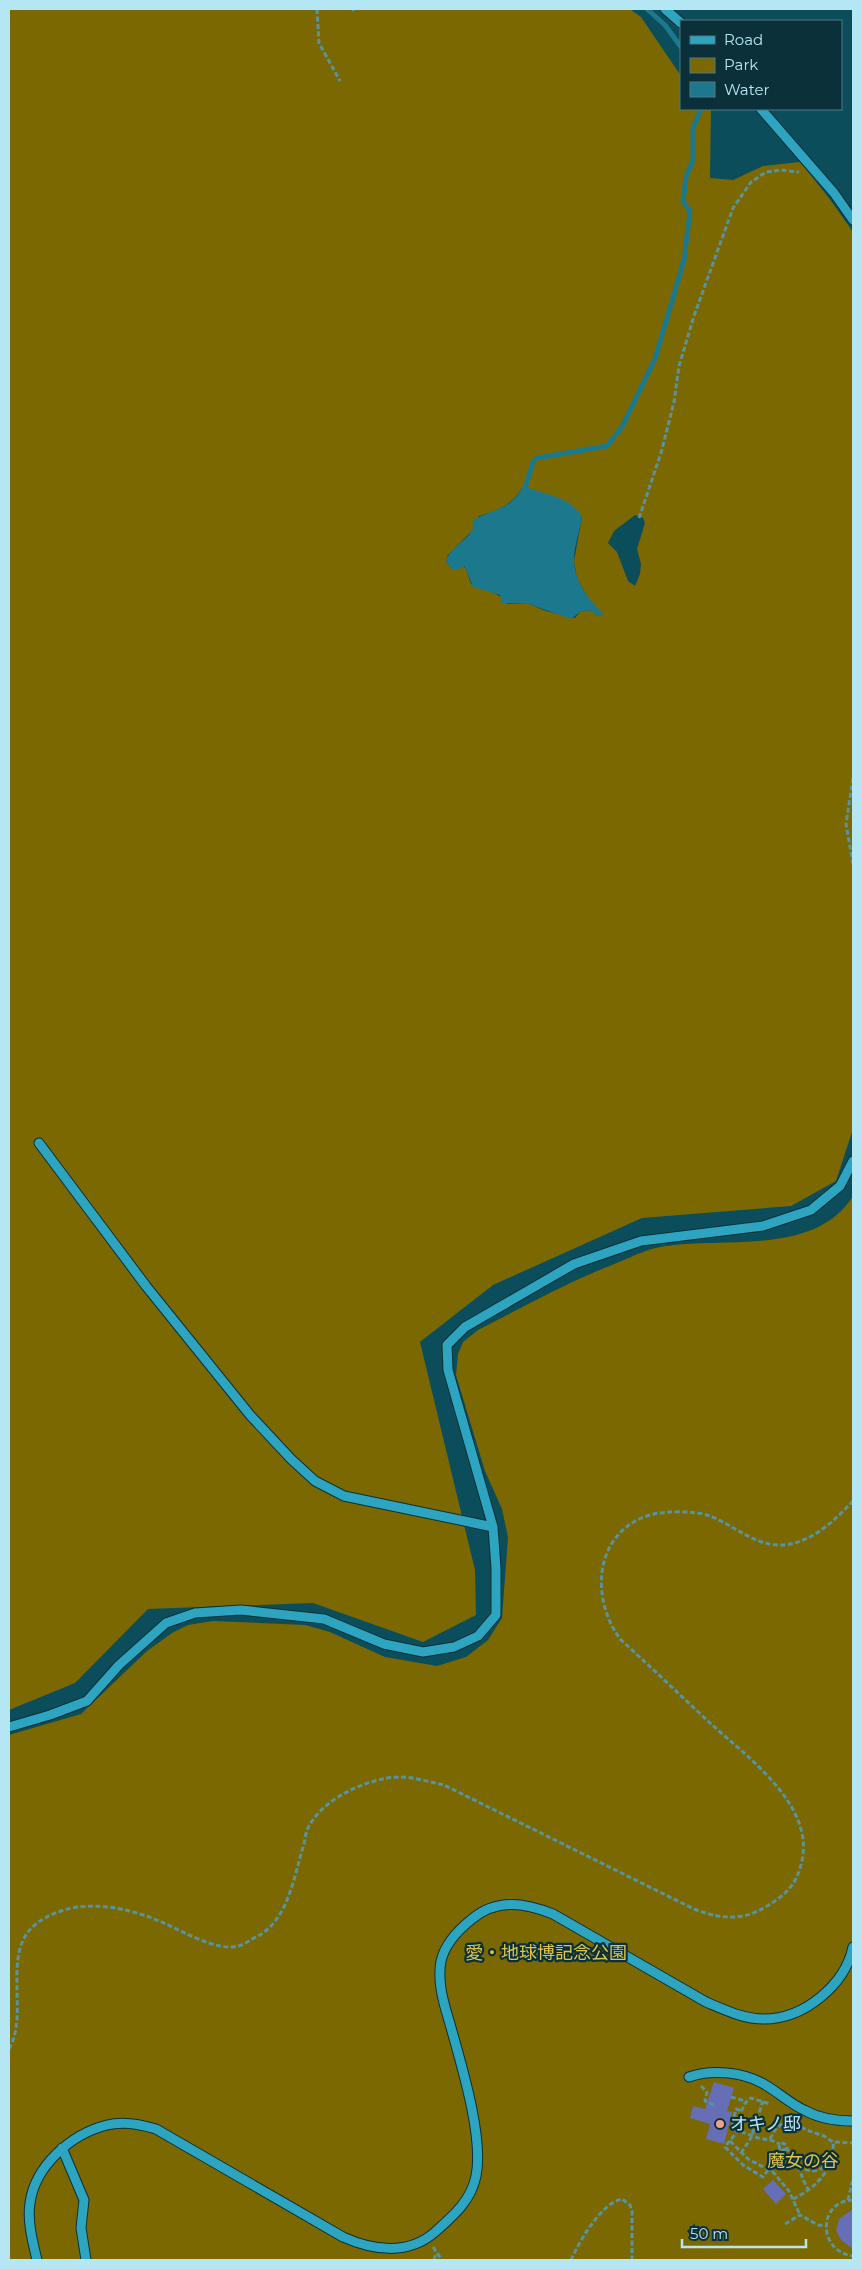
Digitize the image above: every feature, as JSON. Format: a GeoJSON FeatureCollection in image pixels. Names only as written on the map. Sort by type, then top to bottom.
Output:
{"type":"FeatureCollection","features":[{"type":"Feature","properties":{"kind":"street"},"geometry":{"type":"LineString","coordinates":[[665,9],[680,21]]}},
{"type":"Feature","properties":{"kind":"street"},"geometry":{"type":"LineString","coordinates":[[762,110],[817,174],[853,220]]}},
{"type":"Feature","properties":{"kind":"street"},"geometry":{"type":"LineString","coordinates":[[39,1143],[146,1286],[250,1415],[291,1459],[315,1480],[344,1496],[493,1527]]}},
{"type":"Feature","properties":{"kind":"street"},"geometry":{"type":"LineString","coordinates":[[9,1727],[50,1715],[87,1701],[119,1666],[166,1623],[195,1613],[241,1610],[277,1612],[324,1619],[384,1644],[423,1652],[454,1647],[478,1636],[496,1616],[496,1568],[493,1527],[448,1370],[447,1345],[465,1327],[574,1264],[641,1241],[763,1226],[811,1210],[840,1186],[853,1161]]}},
{"type":"Feature","properties":{"kind":"street"},"geometry":{"type":"LineString","coordinates":[[37,2260],[32,2238],[29,2205],[33,2186],[62,2148],[78,2137],[107,2125],[138,2124],[156,2129],[342,2237],[364,2247],[396,2249],[427,2239],[458,2212],[473,2191],[477,2174],[478,2153],[472,2116],[441,1990],[440,1974],[442,1959],[448,1944],[479,1913],[504,1904],[517,1903],[534,1906],[591,1934],[706,2002],[731,2013],[766,2019],[804,2008],[817,2000],[829,1989],[843,1970],[853,1947]]}},
{"type":"Feature","properties":{"kind":"street"},"geometry":{"type":"LineString","coordinates":[[689,2077],[710,2073],[746,2076],[762,2083],[805,2111],[823,2118],[853,2122]]}},
{"type":"Feature","properties":{"kind":"street"},"geometry":{"type":"LineString","coordinates":[[62,2148],[84,2200],[81,2228],[86,2260]]}},
{"type":"Feature","properties":{"kind":"path"},"geometry":{"type":"LineString","coordinates":[[317,9],[319,43],[340,80]]}},
{"type":"Feature","properties":{"kind":"path"},"geometry":{"type":"LineString","coordinates":[[639,518],[661,452],[674,402],[679,366],[694,316],[732,208],[751,182],[766,172],[781,170],[817,174]]}},
{"type":"Feature","properties":{"kind":"path"},"geometry":{"type":"LineString","coordinates":[[853,778],[846,824],[853,864]]}},
{"type":"Feature","properties":{"kind":"path"},"geometry":{"type":"LineString","coordinates":[[9,2050],[18,2012],[16,1977],[21,1944],[36,1924],[73,1908],[120,1907],[165,1923],[205,1943],[237,1947],[264,1933],[282,1914],[309,1826],[328,1804],[356,1786],[399,1777],[444,1786],[703,1912],[737,1918],[766,1908],[789,1891],[798,1874],[805,1854],[798,1819],[778,1786],[621,1640],[611,1627],[604,1605],[601,1585],[605,1555],[616,1538],[635,1521],[654,1514],[669,1512],[706,1514],[758,1542],[785,1545],[810,1537],[832,1523],[853,1501]]}},
{"type":"Feature","properties":{"kind":"path"},"geometry":{"type":"LineString","coordinates":[[689,2077],[696,2085],[705,2088],[707,2103],[716,2106]]}},
{"type":"Feature","properties":{"kind":"path"},"geometry":{"type":"LineString","coordinates":[[731,2097],[746,2101]]}},
{"type":"Feature","properties":{"kind":"path"},"geometry":{"type":"LineString","coordinates":[[741,2153],[751,2135],[763,2101],[751,2098],[746,2101],[736,2130],[724,2148],[743,2165],[763,2177],[780,2151],[778,2148],[780,2144]]}},
{"type":"Feature","properties":{"kind":"path"},"geometry":{"type":"LineString","coordinates":[[732,2124],[736,2109],[742,2111]]}},
{"type":"Feature","properties":{"kind":"path"},"geometry":{"type":"LineString","coordinates":[[770,2139],[775,2130],[789,2118]]}},
{"type":"Feature","properties":{"kind":"path"},"geometry":{"type":"LineString","coordinates":[[736,2130],[785,2144],[809,2190]]}},
{"type":"Feature","properties":{"kind":"path"},"geometry":{"type":"LineString","coordinates":[[730,2141],[741,2153],[769,2170],[789,2191],[800,2215],[818,2225],[826,2226]]}},
{"type":"Feature","properties":{"kind":"path"},"geometry":{"type":"LineString","coordinates":[[794,2199],[816,2186],[830,2164],[834,2153],[833,2142]]}},
{"type":"Feature","properties":{"kind":"path"},"geometry":{"type":"LineString","coordinates":[[780,2151],[786,2149]]}},
{"type":"Feature","properties":{"kind":"path"},"geometry":{"type":"LineString","coordinates":[[797,2166],[810,2172],[830,2164]]}},
{"type":"Feature","properties":{"kind":"path"},"geometry":{"type":"LineString","coordinates":[[848,2200],[853,2178]]}},
{"type":"Feature","properties":{"kind":"path"},"geometry":{"type":"LineString","coordinates":[[571,2260],[592,2224],[603,2211],[617,2200],[622,2199],[630,2205],[632,2211],[632,2260]]}},
{"type":"Feature","properties":{"kind":"path"},"geometry":{"type":"LineString","coordinates":[[853,2200],[848,2200],[833,2209],[826,2226],[830,2244],[837,2251],[853,2256]]}},
{"type":"Feature","properties":{"kind":"path"},"geometry":{"type":"LineString","coordinates":[[785,2224],[800,2215]]}},
{"type":"Feature","properties":{"kind":"path"},"geometry":{"type":"LineString","coordinates":[[434,2260],[436,2252]]}},
{"type":"Feature","properties":{"kind":"green space"},"geometry":{"type":"Polygon","coordinates":[[[9,9],[630,9],[641,17],[680,75],[680,110],[711,110],[710,178],[733,180],[763,166],[800,162],[853,232],[853,1129],[836,1181],[791,1206],[642,1218],[493,1285],[420,1342],[475,1570],[476,1615],[423,1642],[313,1603],[148,1609],[75,1683],[9,1710],[9,9]],[[522,488],[509,503],[479,516],[472,531],[448,555],[446,561],[452,569],[463,566],[466,569],[471,584],[495,593],[508,604],[529,604],[546,611],[575,618],[580,612],[590,610],[599,616],[577,579],[574,561],[582,517],[522,488]],[[635,515],[614,531],[608,543],[617,552],[628,581],[635,586],[640,574],[641,564],[637,549],[645,523],[643,518],[635,515]]]}},
{"type":"Feature","properties":{"kind":"green space","name":"愛・地球博記念公園"},"geometry":{"type":"Polygon","coordinates":[[[853,1196],[853,2260],[9,2260],[9,1735],[81,1714],[147,1651],[172,1633],[188,1625],[213,1621],[305,1625],[330,1632],[385,1657],[437,1666],[466,1657],[488,1640],[502,1618],[508,1537],[502,1509],[485,1471],[456,1375],[458,1354],[463,1342],[478,1330],[548,1294],[642,1252],[666,1246],[767,1240],[793,1236],[816,1228],[837,1215],[853,1196]]]}},
{"type":"Feature","properties":{"kind":"water"},"geometry":{"type":"Polygon","coordinates":[[[522,488],[529,488],[566,501],[582,517],[575,548],[575,568],[580,585],[585,593],[604,614],[599,616],[589,610],[580,612],[571,619],[529,604],[502,603],[500,595],[473,587],[464,566],[457,570],[452,569],[446,561],[452,551],[472,531],[474,526],[472,521],[506,506],[517,496],[522,488]]]}},
{"type":"Feature","properties":{"kind":"building","name":"オキノ邸"},"geometry":{"type":"Polygon","coordinates":[[[714,2082],[734,2088],[727,2111],[732,2112],[724,2144],[706,2139],[710,2124],[690,2118],[693,2106],[705,2109],[714,2082]]]}},
{"type":"Feature","properties":{"kind":"building"},"geometry":{"type":"Polygon","coordinates":[[[773,2180],[786,2194],[776,2204],[763,2189],[773,2180]]]}},
{"type":"Feature","properties":{"kind":"building"},"geometry":{"type":"Polygon","coordinates":[[[853,2209],[853,2249],[841,2240],[836,2230],[839,2219],[853,2209]]]}},
{"type":"Feature","properties":{"kind":"waterway"},"geometry":{"type":"LineString","coordinates":[[647,9],[665,25],[680,46]]}},
{"type":"Feature","properties":{"kind":"waterway"},"geometry":{"type":"LineString","coordinates":[[525,488],[533,462],[537,458],[607,446],[622,427],[655,359],[684,260],[690,211],[683,202],[686,177],[693,160],[693,128],[701,110]]}},
{"type":"Feature","properties":{"kind":"place","name":"オキノ邸"},"geometry":{"type":"Point","coordinates":[720,2124]}},
{"type":"Feature","properties":{"kind":"park label","name":"魔女の谷"},"geometry":{"type":"Point","coordinates":[803,2161]}}]}
